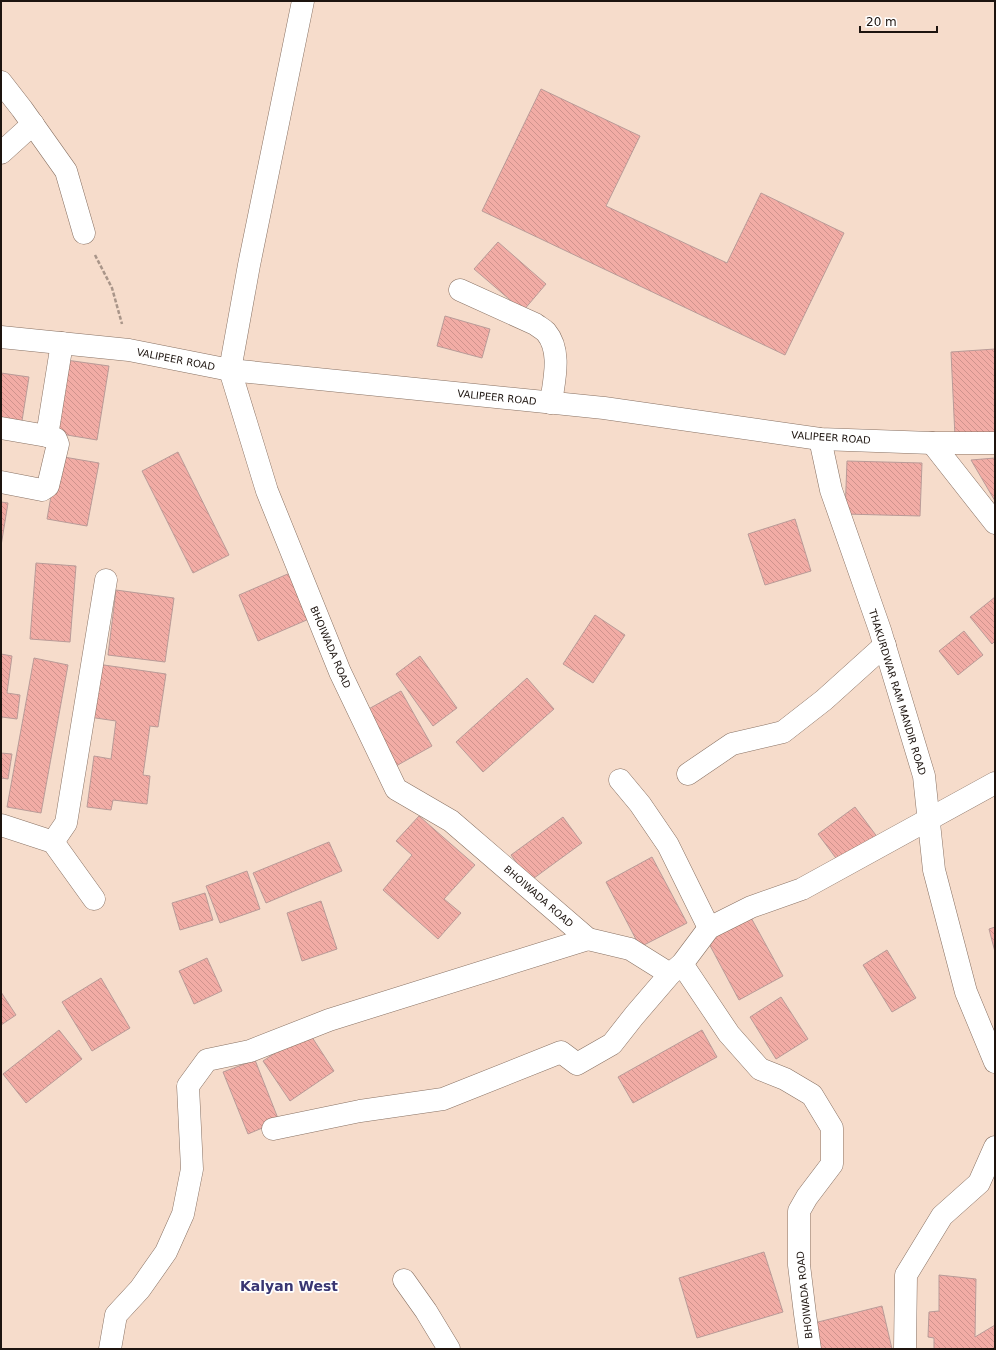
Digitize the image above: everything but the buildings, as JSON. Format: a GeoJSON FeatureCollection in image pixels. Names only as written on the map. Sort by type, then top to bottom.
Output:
{"type":"FeatureCollection","features":[{"type":"Feature","properties":{"kind":"street"},"geometry":{"type":"LineString","coordinates":[[230,370],[249,265],[303,1]]}},
{"type":"Feature","properties":{"kind":"street"},"geometry":{"type":"LineString","coordinates":[[1,82],[66,171],[84,233]]}},
{"type":"Feature","properties":{"kind":"street"},"geometry":{"type":"LineString","coordinates":[[1,153],[33,124]]}},
{"type":"Feature","properties":{"kind":"street"},"geometry":{"type":"LineString","coordinates":[[460,290],[536,324],[545,331],[553,343],[556,363],[551,403]]}},
{"type":"Feature","properties":{"kind":"street","name":"VALIPEER ROAD"},"geometry":{"type":"LineString","coordinates":[[1,337],[129,350],[230,370],[604,408],[820,439],[932,443],[995,443]]}},
{"type":"Feature","properties":{"kind":"street"},"geometry":{"type":"LineString","coordinates":[[47,436],[62,343]]}},
{"type":"Feature","properties":{"kind":"street","name":"BHOIWADA ROAD"},"geometry":{"type":"LineString","coordinates":[[230,370],[267,491],[340,672],[396,789],[451,821],[588,939],[630,949],[676,969],[729,1034],[760,1069],[785,1079],[812,1095],[832,1128],[832,1164],[807,1197],[799,1212],[800,1265],[810,1349]]}},
{"type":"Feature","properties":{"kind":"street"},"geometry":{"type":"LineString","coordinates":[[1,428],[56,438],[58,444],[48,486],[42,490],[1,482]]}},
{"type":"Feature","properties":{"kind":"street","name":"THAKURDWAR RAM MANDIR ROAD"},"geometry":{"type":"LineString","coordinates":[[820,439],[831,490],[885,646],[924,776],[934,870],[966,992],[995,1062]]}},
{"type":"Feature","properties":{"kind":"street"},"geometry":{"type":"LineString","coordinates":[[932,443],[995,523]]}},
{"type":"Feature","properties":{"kind":"street"},"geometry":{"type":"LineString","coordinates":[[53,842],[66,823],[106,580]]}},
{"type":"Feature","properties":{"kind":"street"},"geometry":{"type":"LineString","coordinates":[[688,774],[732,744],[783,732],[824,700],[885,646]]}},
{"type":"Feature","properties":{"kind":"street"},"geometry":{"type":"LineString","coordinates":[[620,780],[640,804],[668,845],[709,928]]}},
{"type":"Feature","properties":{"kind":"street"},"geometry":{"type":"LineString","coordinates":[[273,1129],[360,1111],[443,1099],[562,1052],[577,1064],[612,1044],[709,928],[751,907],[802,889],[929,820],[995,782]]}},
{"type":"Feature","properties":{"kind":"street"},"geometry":{"type":"LineString","coordinates":[[1,825],[53,842],[94,900]]}},
{"type":"Feature","properties":{"kind":"street"},"geometry":{"type":"LineString","coordinates":[[110,1349],[116,1315],[140,1289],[166,1252],[183,1214],[192,1169],[188,1086],[207,1060],[250,1051],[329,1020],[588,939]]}},
{"type":"Feature","properties":{"kind":"street"},"geometry":{"type":"LineString","coordinates":[[905,1349],[906,1274],[942,1216],[979,1183],[995,1147]]}},
{"type":"Feature","properties":{"kind":"street"},"geometry":{"type":"LineString","coordinates":[[404,1280],[426,1311],[449,1349]]}},
{"type":"Feature","properties":{"kind":"path"},"geometry":{"type":"LineString","coordinates":[[84,233],[112,288],[129,350]]}},
{"type":"Feature","properties":{"kind":"district","name":"Kalyan West"},"geometry":{"type":"Point","coordinates":[289,1286]}}]}
